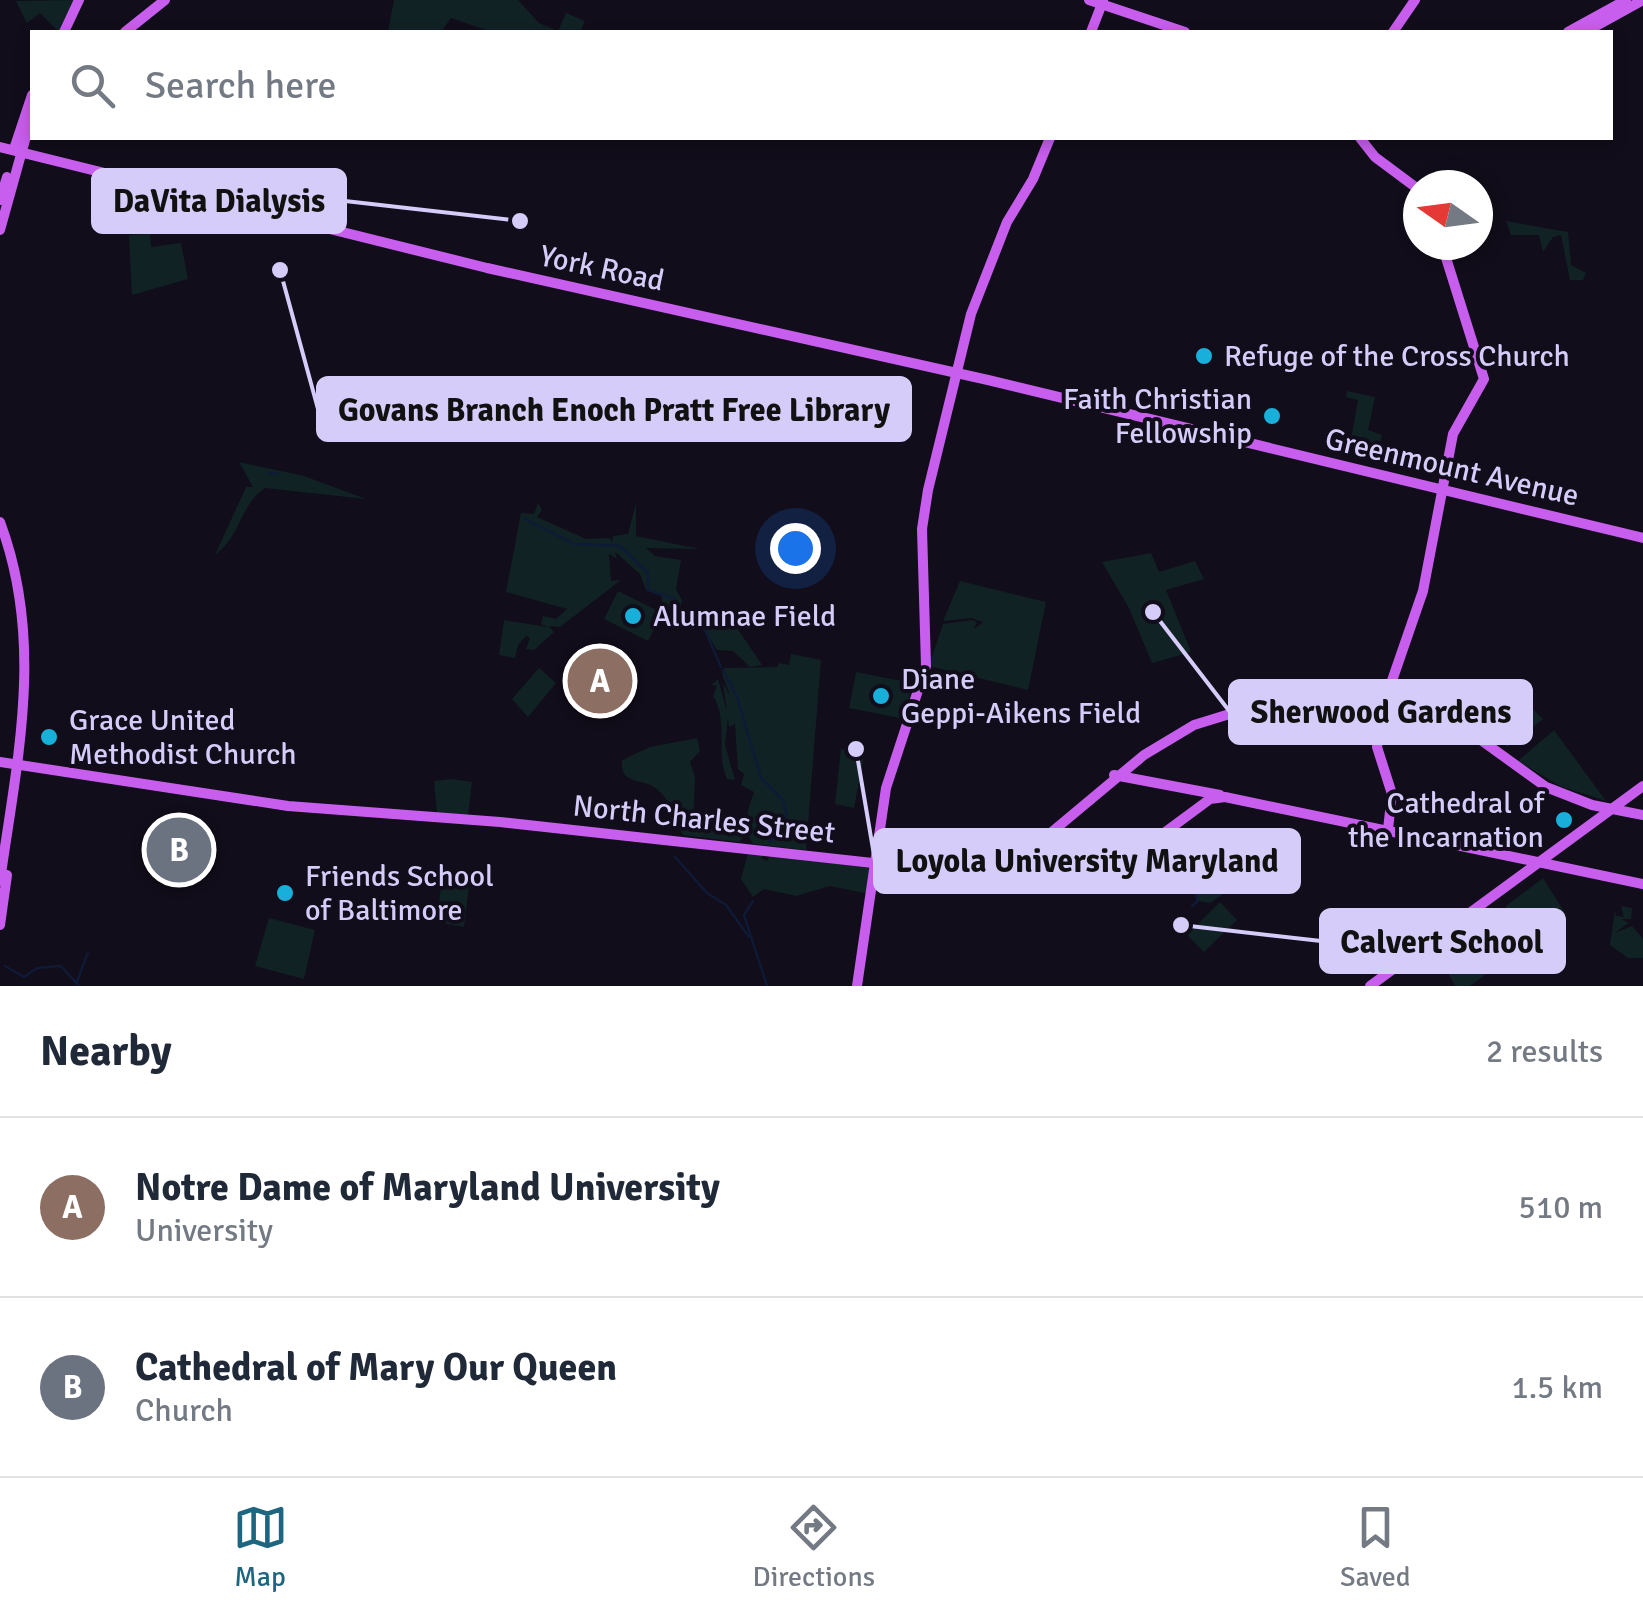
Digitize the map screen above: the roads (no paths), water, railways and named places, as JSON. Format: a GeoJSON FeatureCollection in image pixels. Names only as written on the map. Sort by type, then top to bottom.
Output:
{"type":"FeatureCollection","features":[{"type":"Feature","properties":{"kind":"main road"},"geometry":{"type":"LineString","coordinates":[[65,30],[82,0]]}},
{"type":"Feature","properties":{"kind":"main road"},"geometry":{"type":"LineString","coordinates":[[73,30],[82,0]]}},
{"type":"Feature","properties":{"kind":"main road"},"geometry":{"type":"LineString","coordinates":[[127,30],[164,0]]}},
{"type":"Feature","properties":{"kind":"main road"},"geometry":{"type":"LineString","coordinates":[[1089,0],[1102,2],[1161,30]]}},
{"type":"Feature","properties":{"kind":"main road"},"geometry":{"type":"LineString","coordinates":[[1394,30],[1415,0]]}},
{"type":"Feature","properties":{"kind":"main road"},"geometry":{"type":"LineString","coordinates":[[1572,30],[1626,0]]}},
{"type":"Feature","properties":{"kind":"main road"},"geometry":{"type":"LineString","coordinates":[[1588,30],[1643,0]]}},
{"type":"Feature","properties":{"kind":"main road"},"geometry":{"type":"LineString","coordinates":[[1091,30],[1102,2]]}},
{"type":"Feature","properties":{"kind":"main road"},"geometry":{"type":"LineString","coordinates":[[1144,22],[1177,30]]}},
{"type":"Feature","properties":{"kind":"main road"},"geometry":{"type":"LineString","coordinates":[[0,230],[30,103]]}},
{"type":"Feature","properties":{"kind":"main road"},"geometry":{"type":"LineString","coordinates":[[0,200],[30,120]]}},
{"type":"Feature","properties":{"kind":"main road"},"geometry":{"type":"LineString","coordinates":[[858,986],[871,862],[888,778],[926,668],[923,518],[970,314],[997,246],[1049,140]]}},
{"type":"Feature","properties":{"kind":"main road"},"geometry":{"type":"LineString","coordinates":[[1362,140],[1375,157],[1403,177]]}},
{"type":"Feature","properties":{"kind":"main road","name":"York Road"},"geometry":{"type":"LineString","coordinates":[[0,147],[496,270],[956,372],[1250,444]]}},
{"type":"Feature","properties":{"kind":"main road"},"geometry":{"type":"LineString","coordinates":[[1388,829],[1392,794],[1377,747],[1386,696],[1421,598],[1452,438],[1481,389],[1482,365],[1447,260]]}},
{"type":"Feature","properties":{"kind":"main road","name":"Greenmount Avenue"},"geometry":{"type":"LineString","coordinates":[[1250,444],[1643,538]]}},
{"type":"Feature","properties":{"kind":"main road"},"geometry":{"type":"LineString","coordinates":[[0,522],[14,568],[23,623],[26,689],[0,925]]}},
{"type":"Feature","properties":{"kind":"main road"},"geometry":{"type":"LineString","coordinates":[[978,874],[1057,826],[1115,775],[1178,734],[1227,713],[1316,698],[1386,696],[1444,711],[1533,780],[1570,798],[1643,815]]}},
{"type":"Feature","properties":{"kind":"main road","name":"North Charles Street"},"geometry":{"type":"LineString","coordinates":[[0,762],[288,806],[480,820],[1094,887],[1213,798],[1225,797]]}},
{"type":"Feature","properties":{"kind":"main road"},"geometry":{"type":"LineString","coordinates":[[0,881],[20,765]]}},
{"type":"Feature","properties":{"kind":"main road"},"geometry":{"type":"LineString","coordinates":[[1115,775],[1643,882]]}},
{"type":"Feature","properties":{"kind":"main road"},"geometry":{"type":"LineString","coordinates":[[1380,986],[1643,789]]}},
{"type":"Feature","properties":{"kind":"main road"},"geometry":{"type":"LineString","coordinates":[[1195,811],[1208,794]]}},
{"type":"Feature","properties":{"kind":"main road"},"geometry":{"type":"LineString","coordinates":[[965,872],[1016,850],[1057,826]]}},
{"type":"Feature","properties":{"kind":"main road"},"geometry":{"type":"LineString","coordinates":[[1370,986],[1546,862]]}},
{"type":"Feature","properties":{"kind":"waterway"},"geometry":{"type":"LineString","coordinates":[[270,473],[278,474]]}},
{"type":"Feature","properties":{"kind":"waterway"},"geometry":{"type":"LineString","coordinates":[[525,519],[574,544],[620,546],[648,573],[648,590],[675,599],[681,621],[705,630],[721,667]]}},
{"type":"Feature","properties":{"kind":"waterway"},"geometry":{"type":"LineString","coordinates":[[723,670],[737,697],[761,778],[782,799],[787,814],[770,842]]}},
{"type":"Feature","properties":{"kind":"waterway"},"geometry":{"type":"LineString","coordinates":[[675,857],[707,893],[726,905],[749,937]]}},
{"type":"Feature","properties":{"kind":"waterway"},"geometry":{"type":"LineString","coordinates":[[1192,906],[1197,902],[1196,889]]}},
{"type":"Feature","properties":{"kind":"waterway"},"geometry":{"type":"LineString","coordinates":[[753,901],[744,915],[767,986]]}},
{"type":"Feature","properties":{"kind":"waterway"},"geometry":{"type":"LineString","coordinates":[[77,982],[88,952]]}},
{"type":"Feature","properties":{"kind":"waterway"},"geometry":{"type":"LineString","coordinates":[[5,966],[24,977],[37,968],[61,966],[79,986]]}},
{"type":"Feature","properties":{"kind":"place","name":"DaVita Dialysis"},"geometry":{"type":"Point","coordinates":[520,221]}},
{"type":"Feature","properties":{"kind":"place","name":"Govans Branch Enoch Pratt Free Library"},"geometry":{"type":"Point","coordinates":[280,270]}},
{"type":"Feature","properties":{"kind":"place","name":"Refuge of the Cross Church"},"geometry":{"type":"Point","coordinates":[1204,356]}},
{"type":"Feature","properties":{"kind":"place","name":"Faith Christian Fellowship"},"geometry":{"type":"Point","coordinates":[1272,416]}},
{"type":"Feature","properties":{"kind":"place","name":"Sherwood Gardens"},"geometry":{"type":"Point","coordinates":[1153,612]}},
{"type":"Feature","properties":{"kind":"place","name":"Alumnae Field"},"geometry":{"type":"Point","coordinates":[633,616]}},
{"type":"Feature","properties":{"kind":"place","name":"Notre Dame of Maryland University"},"geometry":{"type":"Point","coordinates":[600,681]}},
{"type":"Feature","properties":{"kind":"place","name":"Diane Geppi-Aikens Field"},"geometry":{"type":"Point","coordinates":[881,696]}},
{"type":"Feature","properties":{"kind":"place","name":"Grace United Methodist Church"},"geometry":{"type":"Point","coordinates":[49,737]}},
{"type":"Feature","properties":{"kind":"place","name":"Loyola University Maryland"},"geometry":{"type":"Point","coordinates":[856,749]}},
{"type":"Feature","properties":{"kind":"place","name":"Cathedral of the Incarnation"},"geometry":{"type":"Point","coordinates":[1564,820]}},
{"type":"Feature","properties":{"kind":"place","name":"Cathedral of Mary Our Queen"},"geometry":{"type":"Point","coordinates":[179,850]}},
{"type":"Feature","properties":{"kind":"place","name":"Friends School of Baltimore"},"geometry":{"type":"Point","coordinates":[285,893]}},
{"type":"Feature","properties":{"kind":"place","name":"Calvert School"},"geometry":{"type":"Point","coordinates":[1181,925]}}]}
